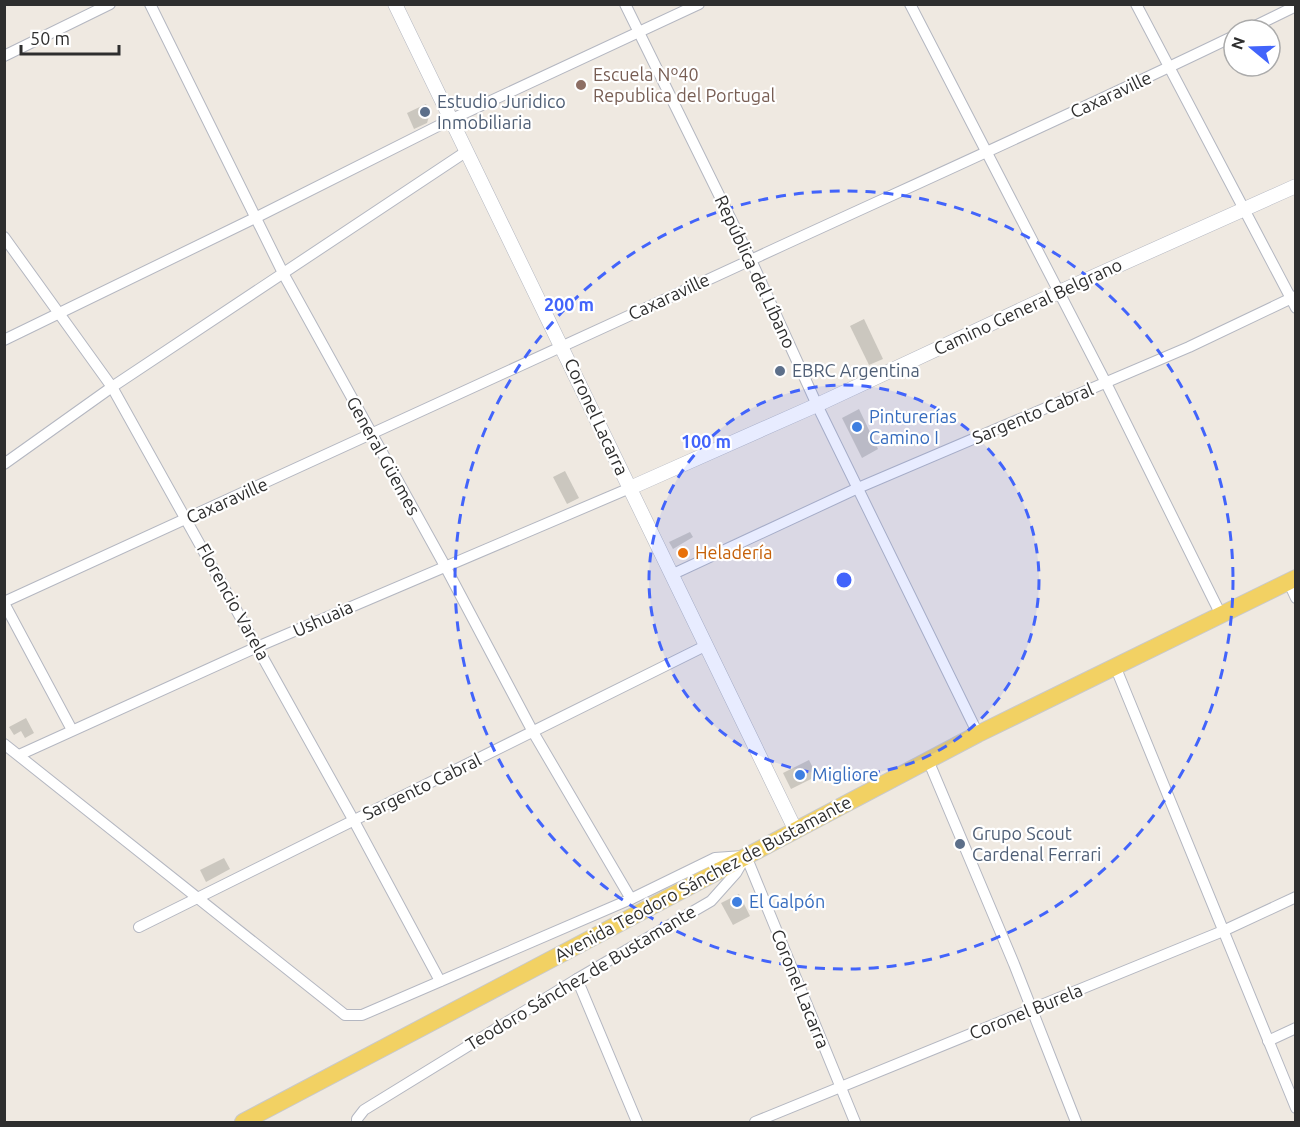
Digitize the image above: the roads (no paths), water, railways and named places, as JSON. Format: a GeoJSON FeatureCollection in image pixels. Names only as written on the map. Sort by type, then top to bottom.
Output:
{"type":"FeatureCollection","features":[{"type":"Feature","properties":{"kind":"main road","name":"Avenida Teodoro Sánchez de Bustamante"},"geometry":{"type":"LineString","coordinates":[[243,1122],[978,734],[1292,580]]}},
{"type":"Feature","properties":{"kind":"street"},"geometry":{"type":"LineString","coordinates":[[4,56],[110,4]]}},
{"type":"Feature","properties":{"kind":"street","name":"General Güemes"},"geometry":{"type":"LineString","coordinates":[[150,4],[284,275],[371,436],[445,566],[533,732],[631,899]]}},
{"type":"Feature","properties":{"kind":"street","name":"Coronel Lacarra"},"geometry":{"type":"LineString","coordinates":[[395,4],[795,829]]}},
{"type":"Feature","properties":{"kind":"street","name":"República del Líbano"},"geometry":{"type":"LineString","coordinates":[[625,4],[751,260],[818,405],[978,734]]}},
{"type":"Feature","properties":{"kind":"street"},"geometry":{"type":"LineString","coordinates":[[4,340],[452,119],[699,4]]}},
{"type":"Feature","properties":{"kind":"street"},"geometry":{"type":"LineString","coordinates":[[910,4],[1106,383],[1221,615]]}},
{"type":"Feature","properties":{"kind":"street"},"geometry":{"type":"LineString","coordinates":[[1136,4],[1243,210],[1294,301]]}},
{"type":"Feature","properties":{"kind":"street"},"geometry":{"type":"LineString","coordinates":[[1271,18],[1296,6]]}},
{"type":"Feature","properties":{"kind":"street","name":"Caxaraville"},"geometry":{"type":"LineString","coordinates":[[4,603],[371,436],[562,346],[987,154],[1222,42]]}},
{"type":"Feature","properties":{"kind":"street"},"geometry":{"type":"LineString","coordinates":[[4,464],[112,387],[284,275],[467,151]]}},
{"type":"Feature","properties":{"kind":"street","name":"Camino General Belgrano"},"geometry":{"type":"LineString","coordinates":[[630,488],[818,405],[1059,292],[1296,186]]}},
{"type":"Feature","properties":{"kind":"street","name":"Florencio Varela"},"geometry":{"type":"LineString","coordinates":[[4,237],[112,387],[354,821],[440,981]]}},
{"type":"Feature","properties":{"kind":"street","name":"Sargento Cabral"},"geometry":{"type":"LineString","coordinates":[[671,575],[858,488],[1294,301]]}},
{"type":"Feature","properties":{"kind":"street","name":"Ushuaia"},"geometry":{"type":"LineString","coordinates":[[18,756],[257,647],[630,488]]}},
{"type":"Feature","properties":{"kind":"street"},"geometry":{"type":"LineString","coordinates":[[1292,580],[1296,598]]}},
{"type":"Feature","properties":{"kind":"street"},"geometry":{"type":"LineString","coordinates":[[4,603],[72,730]]}},
{"type":"Feature","properties":{"kind":"street","name":"Sargento Cabral"},"geometry":{"type":"LineString","coordinates":[[140,927],[705,646]]}},
{"type":"Feature","properties":{"kind":"street"},"geometry":{"type":"LineString","coordinates":[[1115,666],[1296,1108]]}},
{"type":"Feature","properties":{"kind":"street"},"geometry":{"type":"LineString","coordinates":[[4,744],[197,898]]}},
{"type":"Feature","properties":{"kind":"street"},"geometry":{"type":"LineString","coordinates":[[928,760],[1014,964],[1030,1010],[1076,1122]]}},
{"type":"Feature","properties":{"kind":"street","name":"Coronel Lacarra"},"geometry":{"type":"LineString","coordinates":[[746,856],[855,1122]]}},
{"type":"Feature","properties":{"kind":"street","name":"Teodoro Sánchez de Bustamante"},"geometry":{"type":"LineString","coordinates":[[197,898],[331,1006],[345,1015],[362,1015],[631,899],[715,858],[746,856]]}},
{"type":"Feature","properties":{"kind":"street","name":"Teodoro Sánchez de Bustamante"},"geometry":{"type":"LineString","coordinates":[[357,1121],[364,1110],[577,979],[711,901],[736,873],[746,856]]}},
{"type":"Feature","properties":{"kind":"street","name":"Coronel Burela"},"geometry":{"type":"LineString","coordinates":[[755,1122],[841,1089],[1223,931],[1296,897]]}},
{"type":"Feature","properties":{"kind":"street"},"geometry":{"type":"LineString","coordinates":[[577,979],[637,1122]]}},
{"type":"Feature","properties":{"kind":"street"},"geometry":{"type":"LineString","coordinates":[[1268,1041],[1296,1028]]}},
{"type":"Feature","properties":{"kind":"place","name":"Escuela Nº40 Republica del Portugal"},"geometry":{"type":"Point","coordinates":[581,85]}},
{"type":"Feature","properties":{"kind":"place","name":"Estudio Juridico Inmobiliaria"},"geometry":{"type":"Point","coordinates":[425,112]}},
{"type":"Feature","properties":{"kind":"place","name":"EBRC Argentina"},"geometry":{"type":"Point","coordinates":[780,371]}},
{"type":"Feature","properties":{"kind":"place","name":"Pinturerías Camino I"},"geometry":{"type":"Point","coordinates":[857,427]}},
{"type":"Feature","properties":{"kind":"place","name":"Heladería"},"geometry":{"type":"Point","coordinates":[683,553]}},
{"type":"Feature","properties":{"kind":"place","name":"Migliore"},"geometry":{"type":"Point","coordinates":[800,775]}},
{"type":"Feature","properties":{"kind":"place","name":"Grupo Scout Cardenal Ferrari"},"geometry":{"type":"Point","coordinates":[960,844]}},
{"type":"Feature","properties":{"kind":"place","name":"El Galpón"},"geometry":{"type":"Point","coordinates":[737,902]}}]}
